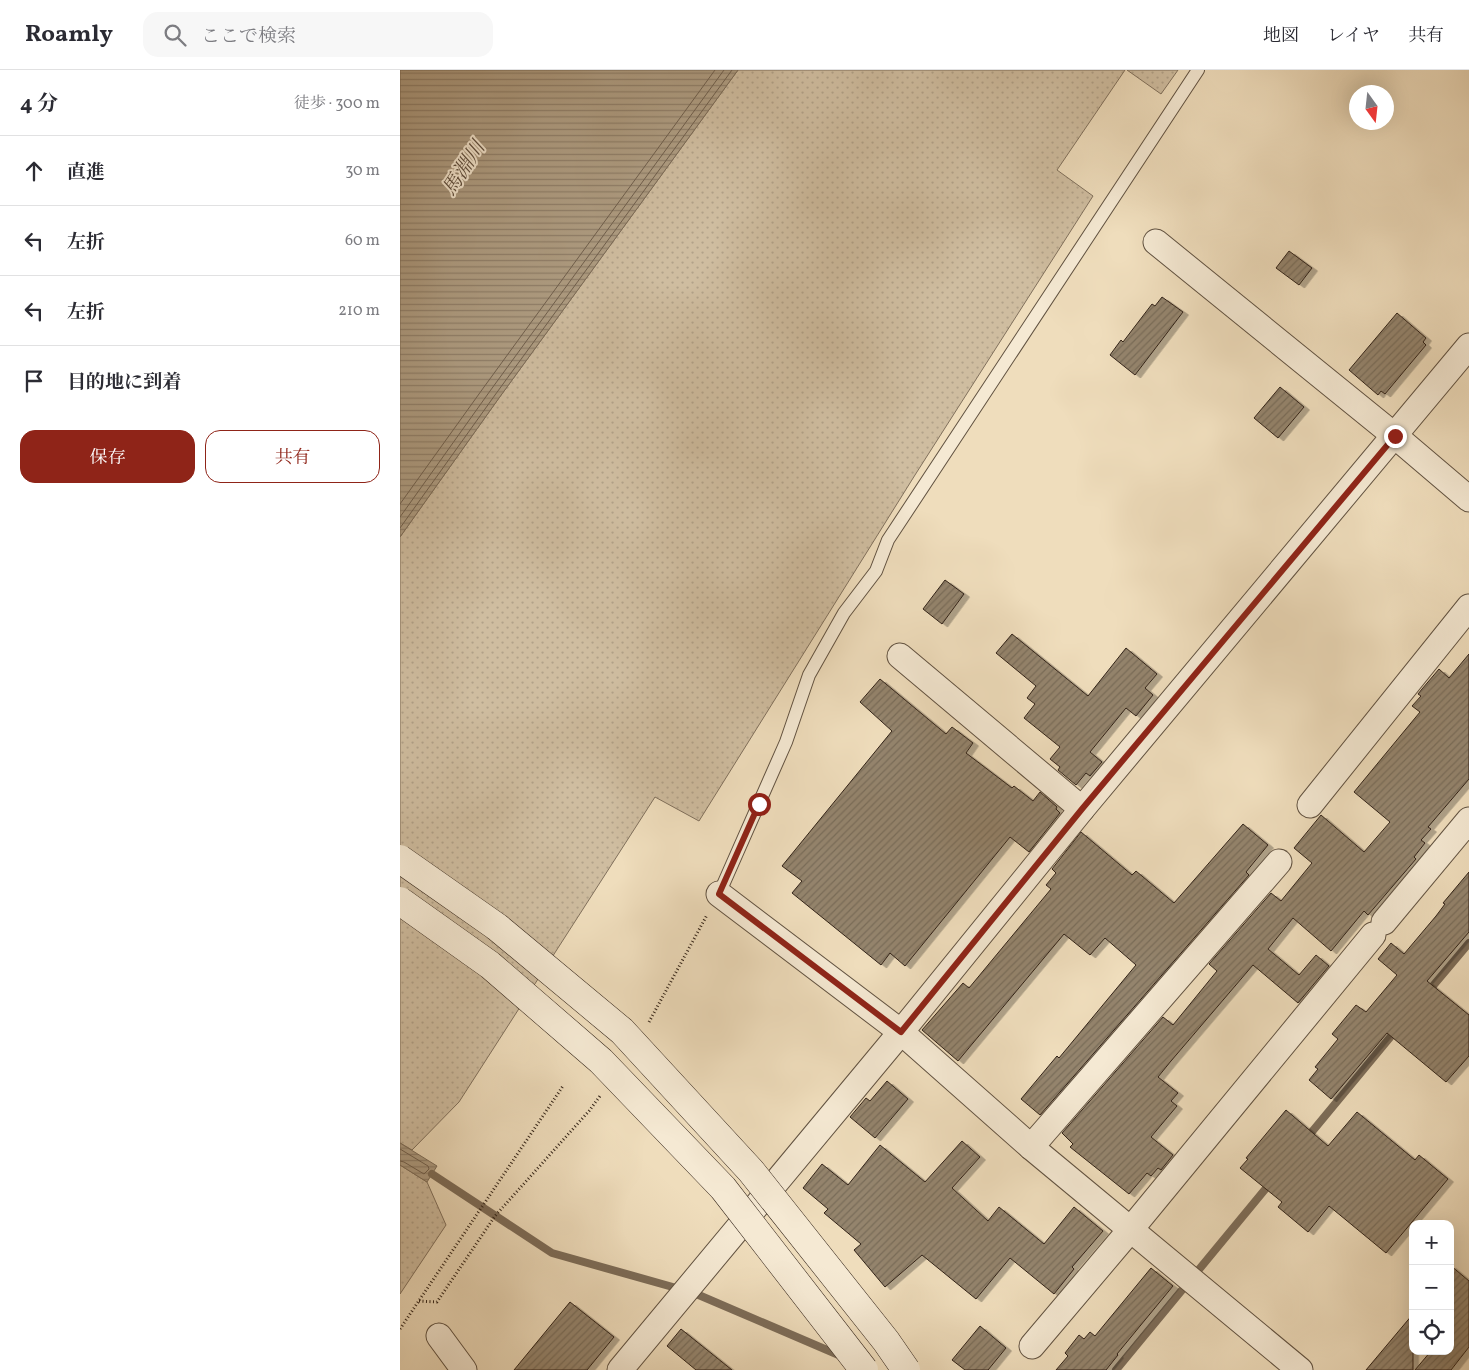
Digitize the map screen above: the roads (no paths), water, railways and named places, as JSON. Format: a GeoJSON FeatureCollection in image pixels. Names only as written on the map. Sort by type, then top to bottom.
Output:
{"type":"FeatureCollection","features":[{"type":"Feature","properties":{"kind":"street"},"geometry":{"type":"LineString","coordinates":[[1156,242],[1395,436],[1469,499]]}},
{"type":"Feature","properties":{"kind":"street"},"geometry":{"type":"LineString","coordinates":[[620,1370],[901,1032],[1082,809],[1469,346]]}},
{"type":"Feature","properties":{"kind":"street"},"geometry":{"type":"LineString","coordinates":[[1310,805],[1469,607]]}},
{"type":"Feature","properties":{"kind":"street"},"geometry":{"type":"LineString","coordinates":[[900,656],[1082,809]]}},
{"type":"Feature","properties":{"kind":"street"},"geometry":{"type":"LineString","coordinates":[[1032,1346],[1469,820]]}},
{"type":"Feature","properties":{"kind":"street"},"geometry":{"type":"LineString","coordinates":[[400,859],[497,927],[622,1031],[751,1171],[906,1370]]}},
{"type":"Feature","properties":{"kind":"street"},"geometry":{"type":"LineString","coordinates":[[1031,1147],[1278,862]]}},
{"type":"Feature","properties":{"kind":"street"},"geometry":{"type":"LineString","coordinates":[[719,894],[901,1032],[1031,1147],[1300,1370]]}},
{"type":"Feature","properties":{"kind":"street"},"geometry":{"type":"LineString","coordinates":[[400,901],[490,965],[601,1061],[723,1188],[864,1370]]}},
{"type":"Feature","properties":{"kind":"street"},"geometry":{"type":"LineString","coordinates":[[439,1336],[464,1370]]}},
{"type":"Feature","properties":{"kind":"lane"},"geometry":{"type":"LineString","coordinates":[[719,894],[786,742],[809,675],[844,612],[876,571],[888,540],[1198,70]]}},
{"type":"Feature","properties":{"kind":"water","name":"馬淵川"},"geometry":{"type":"Polygon","coordinates":[[[400,70],[738,70],[400,537],[400,70]]]}},
{"type":"Feature","properties":{"kind":"water"},"geometry":{"type":"Polygon","coordinates":[[[400,1143],[437,1166],[427,1182],[400,1165],[400,1143]]]}},
{"type":"Feature","properties":{"kind":"waterway"},"geometry":{"type":"LineString","coordinates":[[1427,993],[1469,943]]}},
{"type":"Feature","properties":{"kind":"waterway"},"geometry":{"type":"LineString","coordinates":[[1306,1139],[1397,1029]]}},
{"type":"Feature","properties":{"kind":"waterway"},"geometry":{"type":"LineString","coordinates":[[432,1174],[552,1253],[694,1293],[841,1356]]}},
{"type":"Feature","properties":{"kind":"waterway"},"geometry":{"type":"LineString","coordinates":[[1116,1370],[1272,1181]]}}]}
